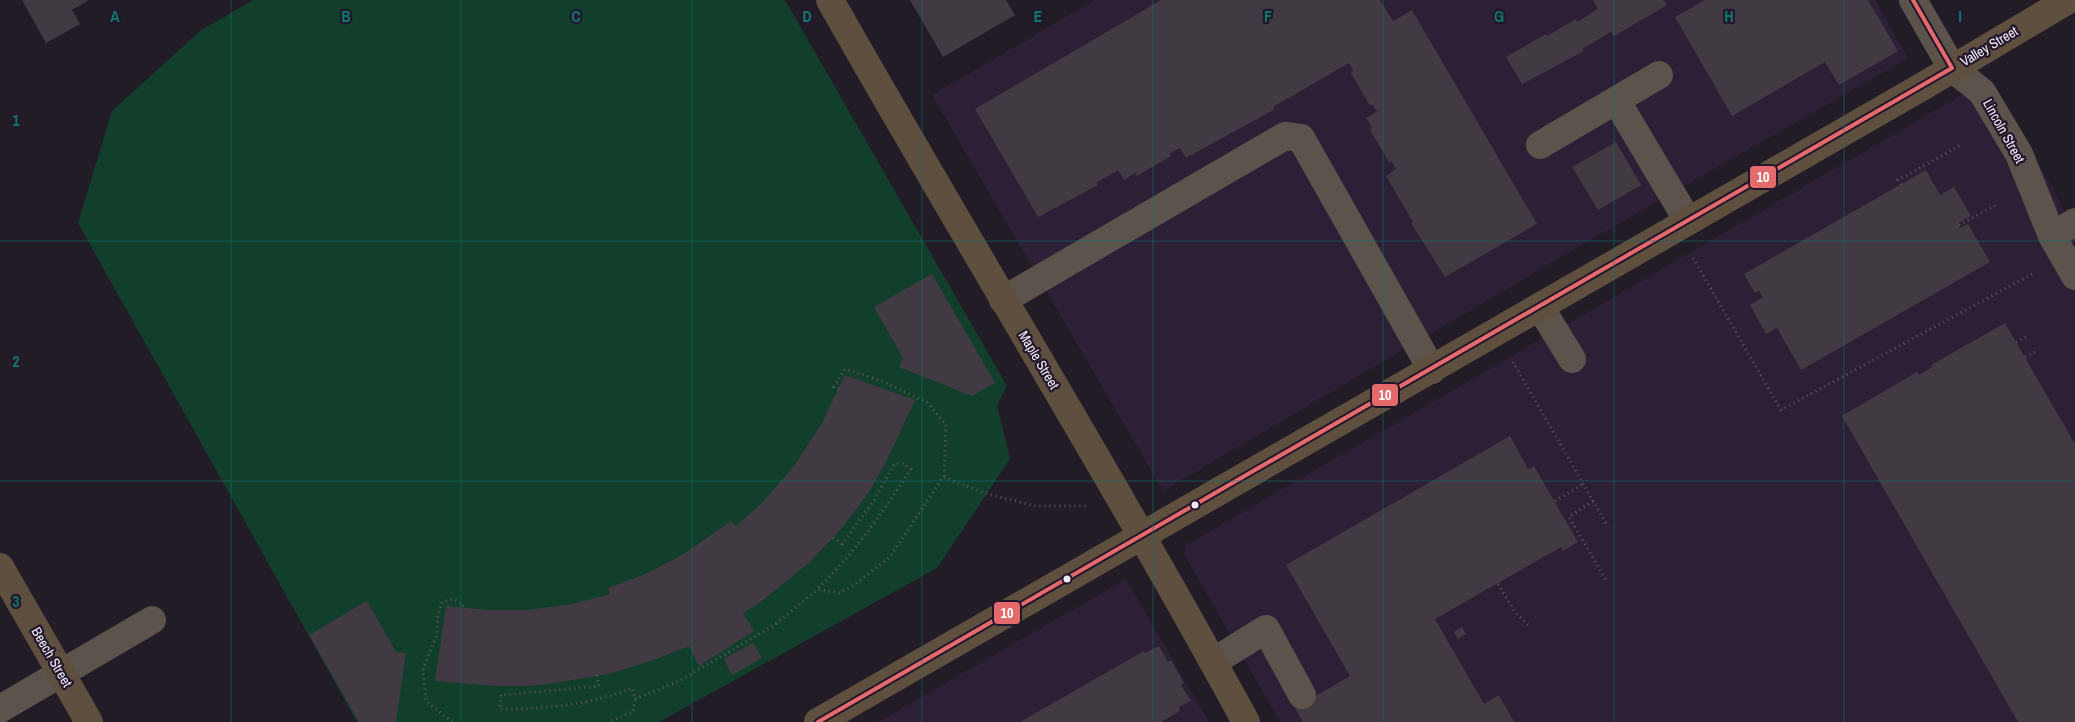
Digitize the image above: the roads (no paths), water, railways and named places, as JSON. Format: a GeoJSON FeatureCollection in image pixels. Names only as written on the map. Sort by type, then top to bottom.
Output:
{"type":"FeatureCollection","features":[{"type":"Feature","properties":{"kind":"main road","name":"Maple Street"},"geometry":{"type":"LineString","coordinates":[[830,0],[1003,300],[1142,535],[1246,722]]}},
{"type":"Feature","properties":{"kind":"main road","name":"Valley Street"},"geometry":{"type":"LineString","coordinates":[[818,722],[1432,370],[2068,0]]}},
{"type":"Feature","properties":{"kind":"main road","name":"Beech Street"},"geometry":{"type":"LineString","coordinates":[[0,567],[89,722]]}},
{"type":"Feature","properties":{"kind":"street","name":"Lincoln Street"},"geometry":{"type":"LineString","coordinates":[[1913,0],[1952,68],[1982,92],[2019,154],[2052,236],[2075,276]]}},
{"type":"Feature","properties":{"kind":"street"},"geometry":{"type":"LineString","coordinates":[[1540,145],[1659,75]]}},
{"type":"Feature","properties":{"kind":"street"},"geometry":{"type":"LineString","coordinates":[[1616,100],[1688,221]]}},
{"type":"Feature","properties":{"kind":"street"},"geometry":{"type":"LineString","coordinates":[[1003,300],[1285,136],[1300,138],[1432,370]]}},
{"type":"Feature","properties":{"kind":"street"},"geometry":{"type":"LineString","coordinates":[[2052,236],[2075,222]]}},
{"type":"Feature","properties":{"kind":"street"},"geometry":{"type":"LineString","coordinates":[[1540,307],[1572,359]]}},
{"type":"Feature","properties":{"kind":"street"},"geometry":{"type":"LineString","coordinates":[[0,708],[152,620]]}},
{"type":"Feature","properties":{"kind":"street"},"geometry":{"type":"LineString","coordinates":[[1212,662],[1266,629],[1302,695]]}}]}
